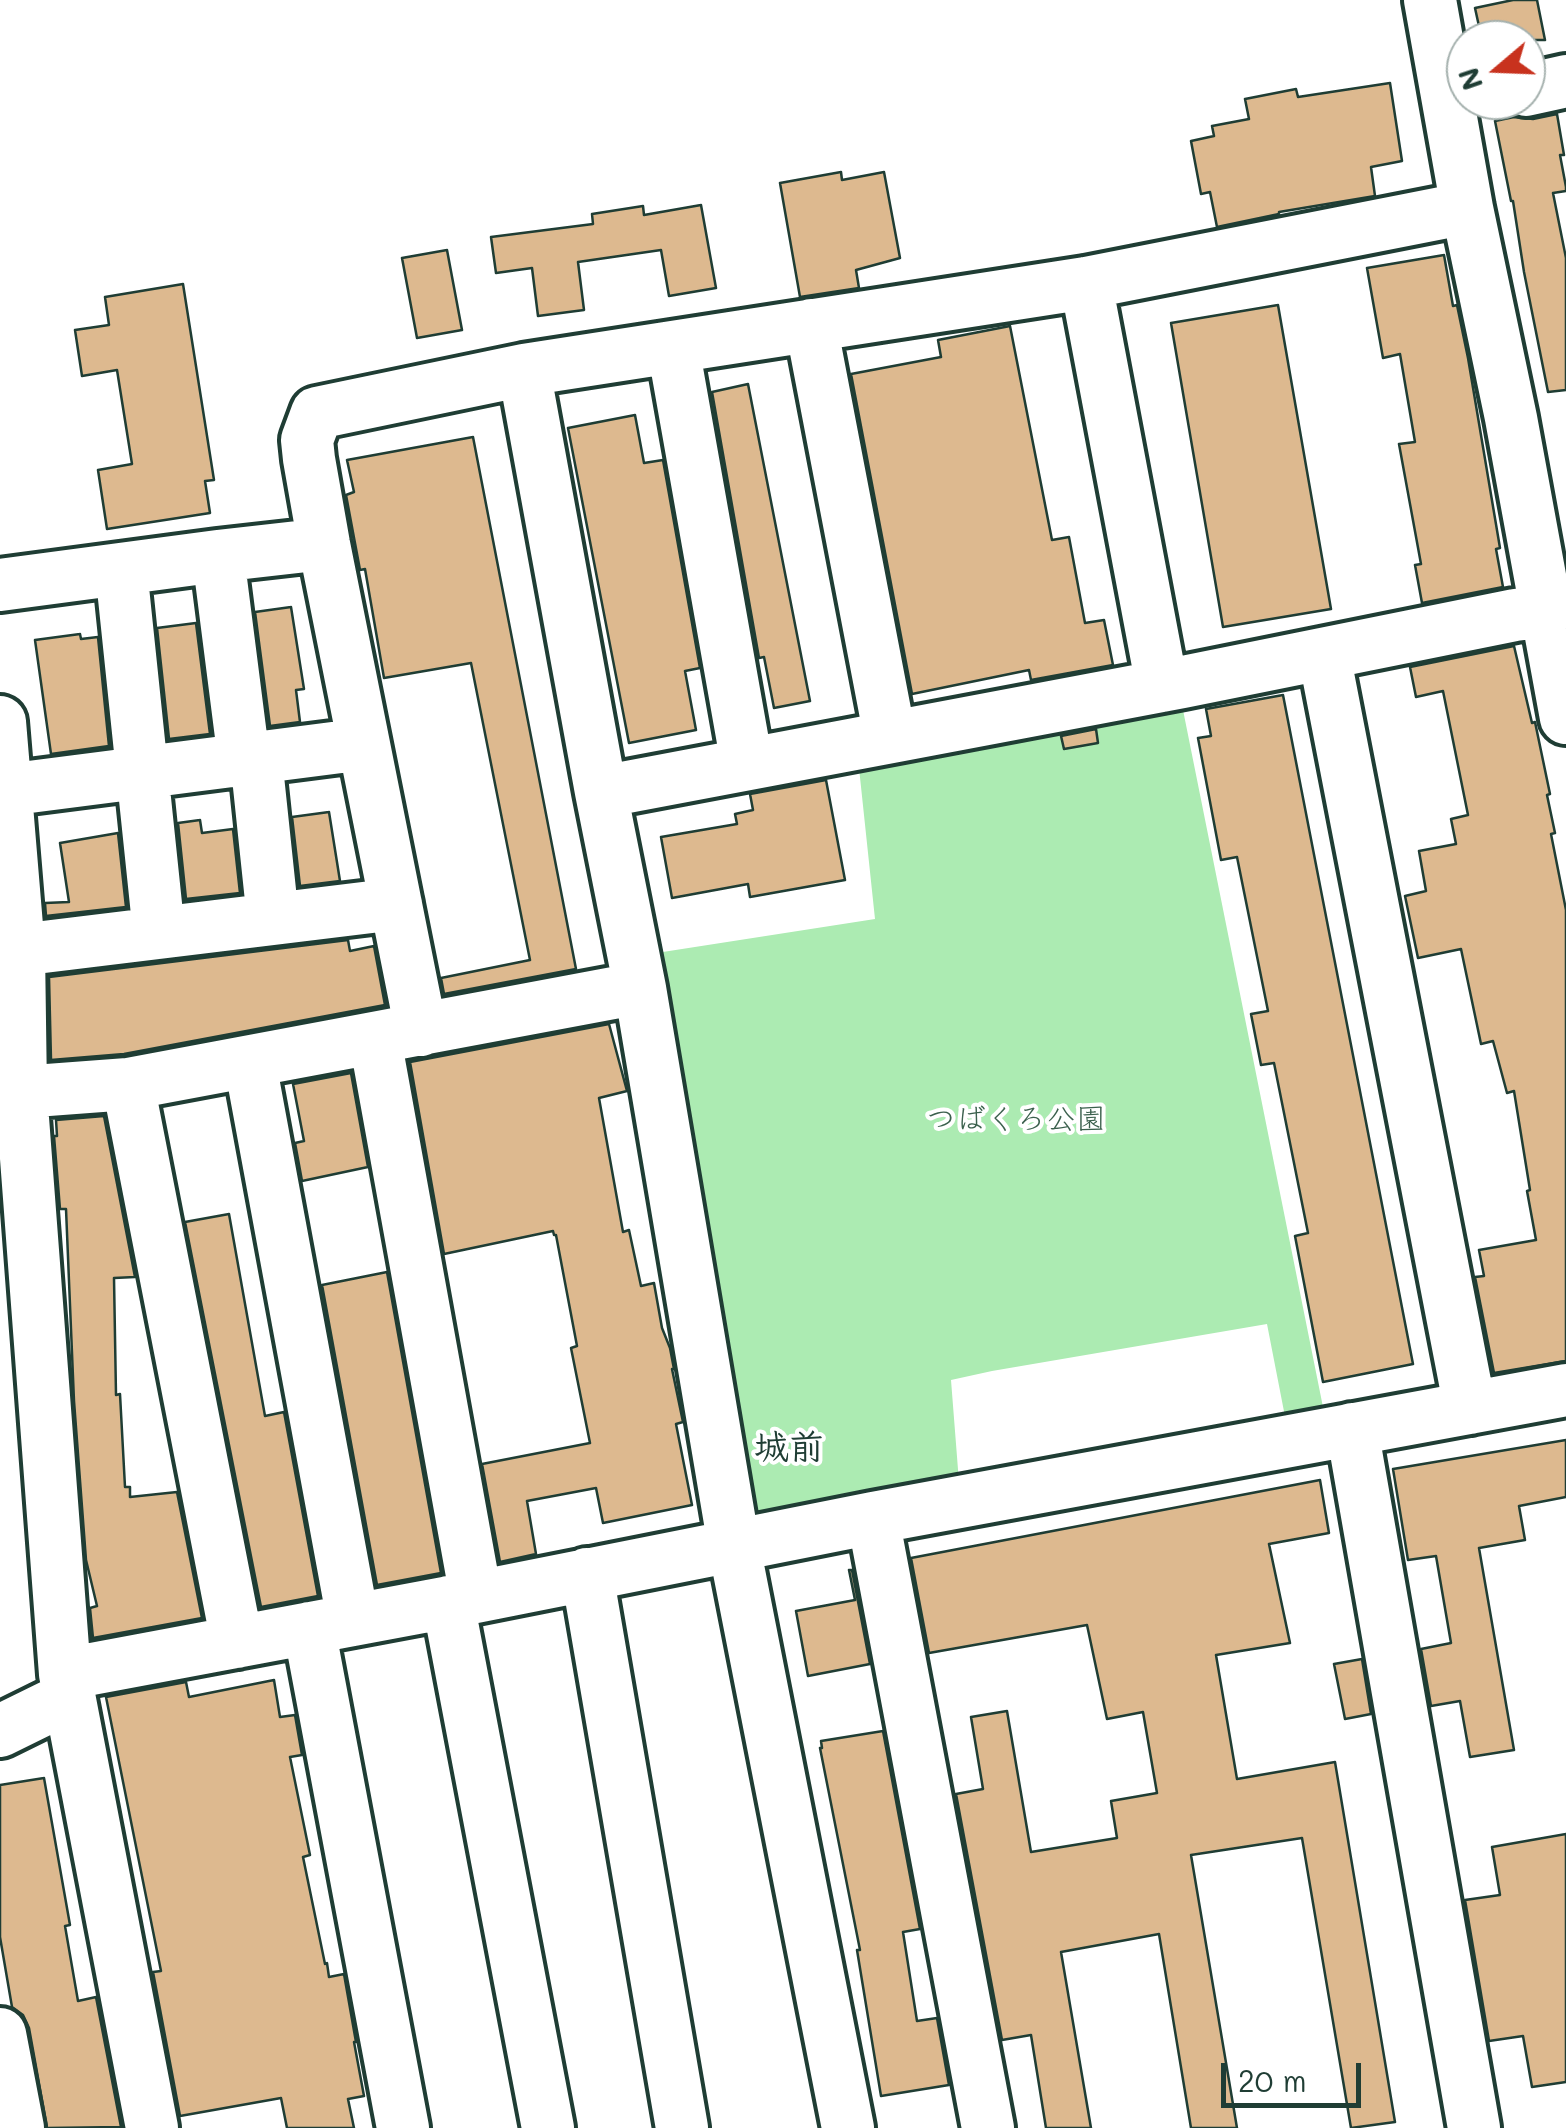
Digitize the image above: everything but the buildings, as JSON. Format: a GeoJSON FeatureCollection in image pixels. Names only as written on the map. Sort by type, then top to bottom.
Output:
{"type":"FeatureCollection","features":[{"type":"Feature","properties":{"kind":"street"},"geometry":{"type":"LineString","coordinates":[[1430,0],[1446,47]]}},
{"type":"Feature","properties":{"kind":"street"},"geometry":{"type":"LineString","coordinates":[[1465,120],[1467,208],[1566,714]]}},
{"type":"Feature","properties":{"kind":"street"},"geometry":{"type":"LineString","coordinates":[[548,2128],[462,1599],[398,1034],[396,904],[307,440],[317,413],[524,370],[1086,283],[1467,208]]}},
{"type":"Feature","properties":{"kind":"street"},"geometry":{"type":"LineString","coordinates":[[1086,283],[1162,686]]}},
{"type":"Feature","properties":{"kind":"street"},"geometry":{"type":"LineString","coordinates":[[811,325],[890,738]]}},
{"type":"Feature","properties":{"kind":"street"},"geometry":{"type":"LineString","coordinates":[[673,346],[748,764]]}},
{"type":"Feature","properties":{"kind":"street"},"geometry":{"type":"LineString","coordinates":[[524,370],[600,792],[640,988],[734,1546],[848,2128]]}},
{"type":"Feature","properties":{"kind":"street"},"geometry":{"type":"LineString","coordinates":[[0,585],[324,544]]}},
{"type":"Feature","properties":{"kind":"street"},"geometry":{"type":"LineString","coordinates":[[218,556],[272,919]]}},
{"type":"Feature","properties":{"kind":"street"},"geometry":{"type":"LineString","coordinates":[[121,569],[159,933]]}},
{"type":"Feature","properties":{"kind":"street"},"geometry":{"type":"LineString","coordinates":[[600,792],[1547,611]]}},
{"type":"Feature","properties":{"kind":"street"},"geometry":{"type":"LineString","coordinates":[[1324,654],[1470,1408]]}},
{"type":"Feature","properties":{"kind":"street"},"geometry":{"type":"LineString","coordinates":[[0,722],[19,950],[21,1092],[67,1686],[152,2128]]}},
{"type":"Feature","properties":{"kind":"street"},"geometry":{"type":"LineString","coordinates":[[6,790],[364,744]]}},
{"type":"Feature","properties":{"kind":"street"},"geometry":{"type":"LineString","coordinates":[[19,950],[396,904]]}},
{"type":"Feature","properties":{"kind":"street"},"geometry":{"type":"LineString","coordinates":[[21,1092],[128,1084],[640,988]]}},
{"type":"Feature","properties":{"kind":"street"},"geometry":{"type":"LineString","coordinates":[[250,1063],[403,2128]]}},
{"type":"Feature","properties":{"kind":"street"},"geometry":{"type":"LineString","coordinates":[[128,1084],[237,1642]]}},
{"type":"Feature","properties":{"kind":"street"},"geometry":{"type":"LineString","coordinates":[[0,1731],[67,1686],[237,1642],[874,1518],[1566,1390]]}},
{"type":"Feature","properties":{"kind":"street"},"geometry":{"type":"LineString","coordinates":[[1352,1429],[1474,2128]]}},
{"type":"Feature","properties":{"kind":"street"},"geometry":{"type":"LineString","coordinates":[[874,1518],[974,2126]]}},
{"type":"Feature","properties":{"kind":"street"},"geometry":{"type":"LineString","coordinates":[[587,1574],[682,2128]]}},
{"type":"Feature","properties":{"kind":"street"},"geometry":{"type":"LineString","coordinates":[[0,2034],[18,2128]]}},
{"type":"Feature","properties":{"kind":"green space","name":"つばくろ公園"},"geometry":{"type":"Polygon","coordinates":[[[1179,690],[1327,1427],[1288,1432],[1267,1324],[992,1371],[951,1380],[960,1495],[762,1527],[736,1499],[637,956],[875,919],[857,749],[1179,690]]]}},
{"type":"Feature","properties":{"kind":"district","name":"城前"},"geometry":{"type":"Point","coordinates":[789,1448]}}]}
